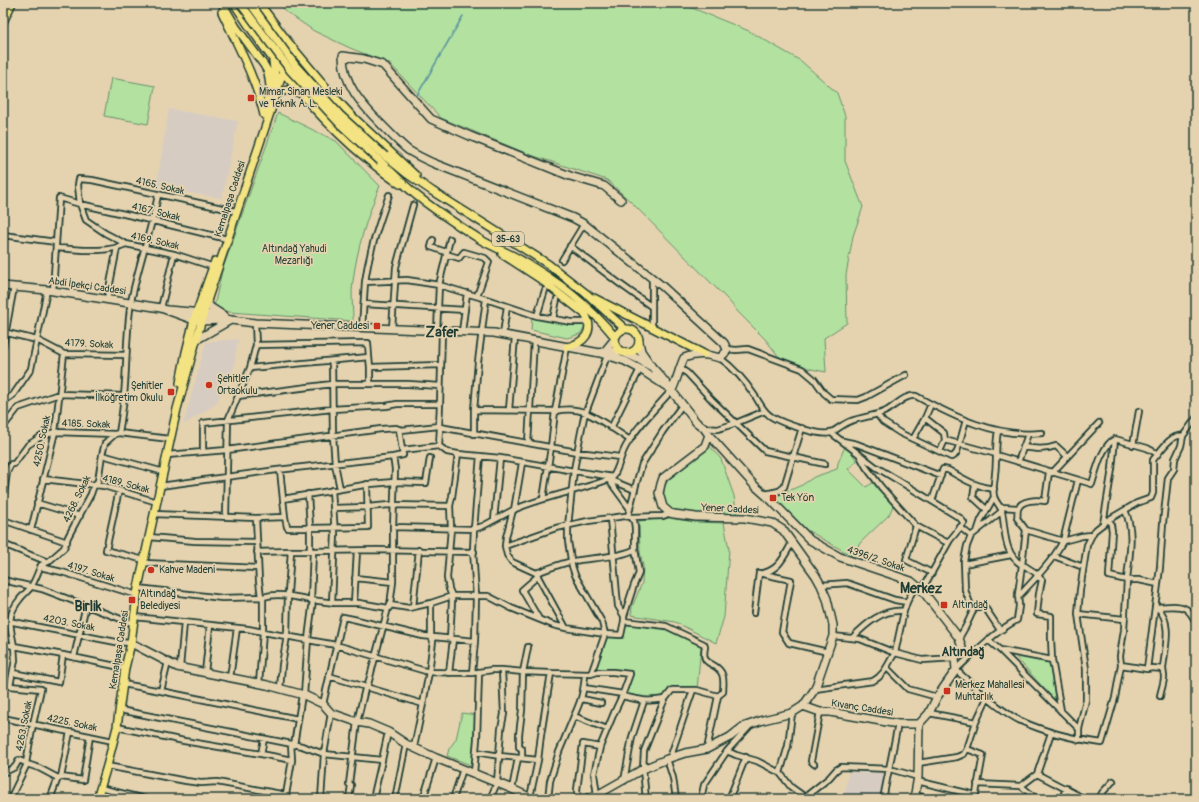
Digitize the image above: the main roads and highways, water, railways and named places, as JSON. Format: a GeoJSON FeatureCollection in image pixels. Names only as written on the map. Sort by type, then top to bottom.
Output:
{"type":"FeatureCollection","features":[{"type":"Feature","properties":{"kind":"main road"},"geometry":{"type":"LineString","coordinates":[[3,8],[5,3]]}},
{"type":"Feature","properties":{"kind":"main road"},"geometry":{"type":"LineString","coordinates":[[3,22],[12,3]]}},
{"type":"Feature","properties":{"kind":"main road"},"geometry":{"type":"LineString","coordinates":[[218,3],[252,75],[265,113]]}},
{"type":"Feature","properties":{"kind":"main road"},"geometry":{"type":"LineString","coordinates":[[222,3],[236,27],[267,70],[270,82],[265,113],[234,211]]}},
{"type":"Feature","properties":{"kind":"main road"},"geometry":{"type":"LineString","coordinates":[[234,3],[240,7],[290,70],[341,125],[383,159]]}},
{"type":"Feature","properties":{"kind":"main road"},"geometry":{"type":"LineString","coordinates":[[250,3],[295,65],[340,115],[383,159]]}},
{"type":"Feature","properties":{"kind":"main road"},"geometry":{"type":"LineString","coordinates":[[240,7],[244,15],[251,16],[257,11],[259,3]]}},
{"type":"Feature","properties":{"kind":"main road"},"geometry":{"type":"LineString","coordinates":[[259,3],[286,39],[329,91],[353,117],[432,191]]}},
{"type":"Feature","properties":{"kind":"main road"},"geometry":{"type":"LineString","coordinates":[[240,7],[273,62],[275,77],[271,98],[265,113]]}},
{"type":"Feature","properties":{"kind":"main road","name":"Kemalpaşa Caddesi"},"geometry":{"type":"LineString","coordinates":[[177,409],[182,372],[199,317],[207,301],[215,267],[283,72],[289,50],[286,39]]}},
{"type":"Feature","properties":{"kind":"main road"},"geometry":{"type":"LineString","coordinates":[[269,54],[300,93],[362,156],[389,177],[415,194]]}},
{"type":"Feature","properties":{"kind":"main road"},"geometry":{"type":"LineString","coordinates":[[588,295],[704,354],[720,358],[726,352],[727,349],[724,343],[652,278],[584,224],[573,218],[433,162],[408,150],[363,106],[348,80],[343,65],[343,56],[364,59],[383,65],[431,119],[564,173],[604,186],[621,200]]}},
{"type":"Feature","properties":{"kind":"main road"},"geometry":{"type":"LineString","coordinates":[[276,94],[285,90],[300,93]]}},
{"type":"Feature","properties":{"kind":"main road","name":"35-63"},"geometry":{"type":"LineString","coordinates":[[383,159],[548,264],[588,295],[624,329]]}},
{"type":"Feature","properties":{"kind":"main road","name":"35-63"},"geometry":{"type":"LineString","coordinates":[[383,159],[415,194],[482,240],[519,259],[555,282],[588,307],[602,321],[615,338]]}},
{"type":"Feature","properties":{"kind":"main road"},"geometry":{"type":"LineString","coordinates":[[482,240],[539,278],[585,314],[589,322],[585,337],[576,344],[567,346]]}},
{"type":"Feature","properties":{"kind":"main road"},"geometry":{"type":"LineString","coordinates":[[215,267],[199,317],[255,323],[494,333],[515,336],[534,341],[604,353],[625,361],[640,369],[672,390]]}},
{"type":"Feature","properties":{"kind":"main road","name":"Abdi İpekçi Caddesi"},"geometry":{"type":"LineString","coordinates":[[3,286],[50,290],[107,299],[184,312],[199,317]]}},
{"type":"Feature","properties":{"kind":"main road"},"geometry":{"type":"LineString","coordinates":[[207,301],[214,311],[231,320]]}},
{"type":"Feature","properties":{"kind":"main road","name":"Abdi İpekçi Caddesi"},"geometry":{"type":"LineString","coordinates":[[164,309],[199,317]]}},
{"type":"Feature","properties":{"kind":"main road","name":"Kemalpaşa Caddesi"},"geometry":{"type":"LineString","coordinates":[[97,799],[117,727],[125,668],[131,644],[144,561],[177,409],[196,340],[199,317]]}},
{"type":"Feature","properties":{"kind":"main road"},"geometry":{"type":"LineString","coordinates":[[196,340],[231,320]]}},
{"type":"Feature","properties":{"kind":"main road"},"geometry":{"type":"LineString","coordinates":[[624,329],[634,331],[638,336],[638,342],[634,350],[604,353],[619,332],[624,329]]}},
{"type":"Feature","properties":{"kind":"main road"},"geometry":{"type":"LineString","coordinates":[[615,338],[616,346],[623,352],[652,367]]}},
{"type":"Feature","properties":{"kind":"main road"},"geometry":{"type":"LineString","coordinates":[[638,342],[641,351],[652,367],[672,390],[696,422],[704,428],[709,435]]}},
{"type":"Feature","properties":{"kind":"main road"},"geometry":{"type":"LineString","coordinates":[[672,390],[684,358],[684,344]]}},
{"type":"Feature","properties":{"kind":"main road"},"geometry":{"type":"LineString","coordinates":[[684,358],[704,354]]}},
{"type":"Feature","properties":{"kind":"main road","name":"4396/2. Sokak"},"geometry":{"type":"LineString","coordinates":[[709,435],[754,485],[765,494],[810,540],[840,557],[911,581],[919,588],[959,638],[962,648],[955,658],[956,670],[937,697],[929,713],[919,724]]}},
{"type":"Feature","properties":{"kind":"main road","name":"Yener Caddesi"},"geometry":{"type":"LineString","coordinates":[[709,435],[705,446],[663,478],[660,484],[659,493],[663,507],[670,513],[674,514],[696,517],[745,518],[772,523],[783,530],[816,576],[827,598],[834,625],[833,636],[814,689],[803,706]]}},
{"type":"Feature","properties":{"kind":"main road"},"geometry":{"type":"LineString","coordinates":[[131,644],[180,667],[303,695],[323,704],[331,713],[357,722],[369,724],[388,732],[406,744],[436,758],[532,798]]}},
{"type":"Feature","properties":{"kind":"main road"},"geometry":{"type":"LineString","coordinates":[[585,799],[597,796],[642,769],[668,758],[707,749],[752,723],[792,713],[803,706]]}},
{"type":"Feature","properties":{"kind":"main road","name":"Kıvanç Caddesi"},"geometry":{"type":"LineString","coordinates":[[803,706],[820,712],[830,712],[898,724],[919,724]]}},
{"type":"Feature","properties":{"kind":"main road"},"geometry":{"type":"LineString","coordinates":[[914,797],[917,779],[919,724]]}},
{"type":"Feature","properties":{"kind":"waterway"},"geometry":{"type":"LineString","coordinates":[[416,97],[463,16]]}},
{"type":"Feature","properties":{"kind":"place","name":"Mimar Sinan Mesleki ve Teknik A. L."},"geometry":{"type":"Point","coordinates":[251,98]}},
{"type":"Feature","properties":{"kind":"place","name":"Yener Caddesi"},"geometry":{"type":"Point","coordinates":[377,326]}},
{"type":"Feature","properties":{"kind":"place","name":"Şehitler Ortaokulu"},"geometry":{"type":"Point","coordinates":[209,385]}},
{"type":"Feature","properties":{"kind":"place","name":"Şehitler İlköğretim Okulu"},"geometry":{"type":"Point","coordinates":[171,392]}},
{"type":"Feature","properties":{"kind":"place","name":"Tek Yön"},"geometry":{"type":"Point","coordinates":[773,498]}},
{"type":"Feature","properties":{"kind":"place","name":"Kahve Madeni"},"geometry":{"type":"Point","coordinates":[151,570]}},
{"type":"Feature","properties":{"kind":"place","name":"Altındağ Belediyesi"},"geometry":{"type":"Point","coordinates":[132,600]}},
{"type":"Feature","properties":{"kind":"place","name":"Altındağ"},"geometry":{"type":"Point","coordinates":[944,605]}},
{"type":"Feature","properties":{"kind":"place","name":"Merkez Mahallesi Muhtarlık"},"geometry":{"type":"Point","coordinates":[947,691]}},
{"type":"Feature","properties":{"kind":"district","name":"Zafer"},"geometry":{"type":"Point","coordinates":[442,332]}},
{"type":"Feature","properties":{"kind":"district","name":"Merkez"},"geometry":{"type":"Point","coordinates":[921,588]}},
{"type":"Feature","properties":{"kind":"district","name":"Birlik"},"geometry":{"type":"Point","coordinates":[88,606]}},
{"type":"Feature","properties":{"kind":"district","name":"Altındağ"},"geometry":{"type":"Point","coordinates":[963,652]}},
{"type":"Feature","properties":{"kind":"park label","name":"Altındağ Yahudi Mezarlığı"},"geometry":{"type":"Point","coordinates":[294,254]}}]}
